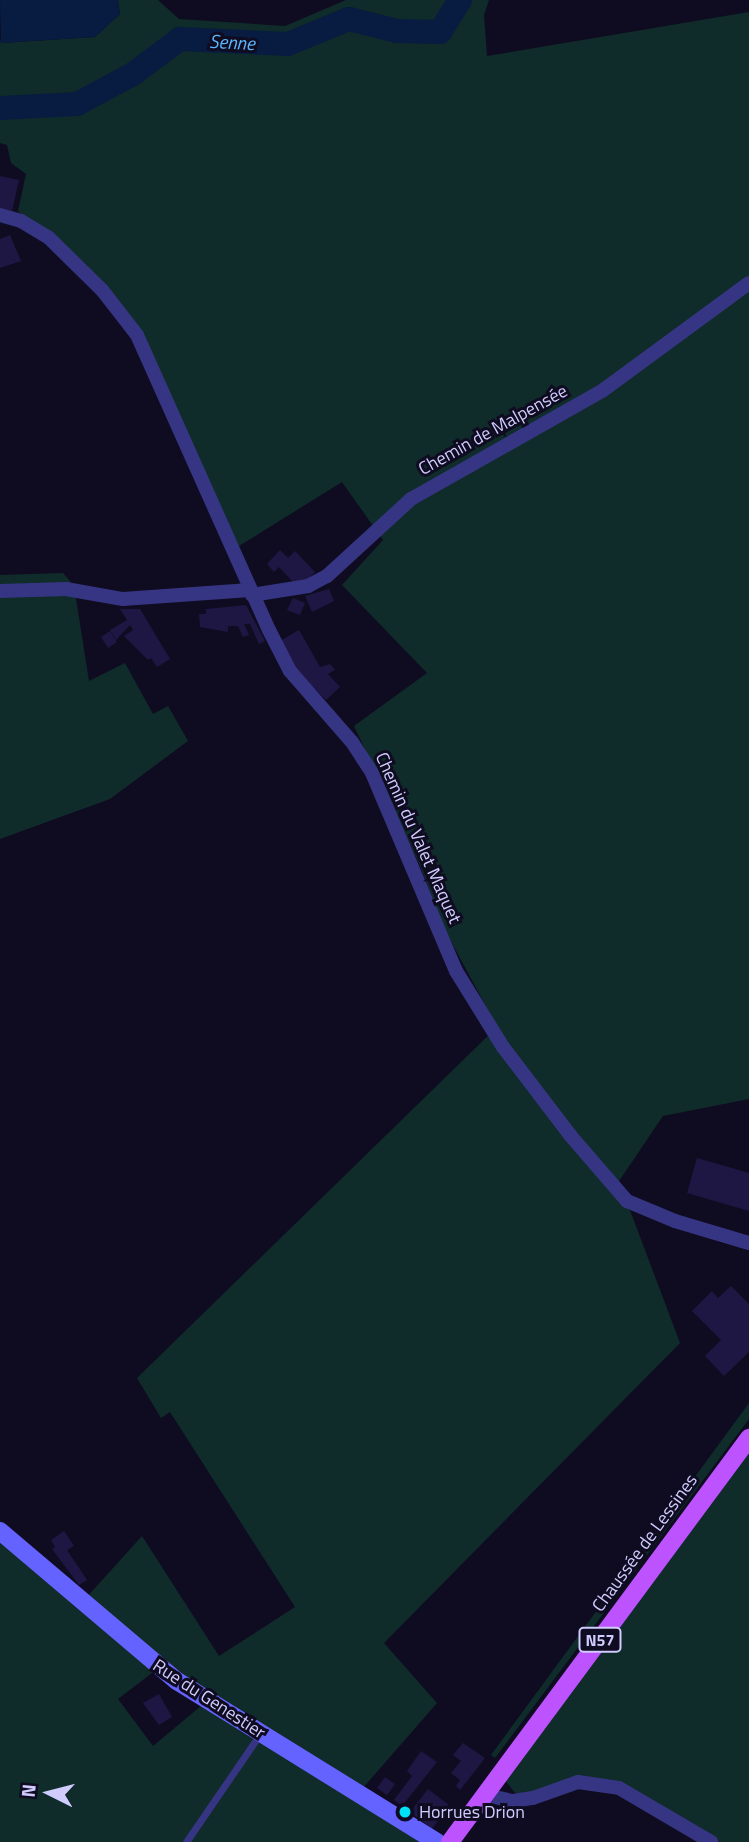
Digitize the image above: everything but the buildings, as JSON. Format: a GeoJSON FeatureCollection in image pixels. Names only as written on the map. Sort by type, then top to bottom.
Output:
{"type":"FeatureCollection","features":[{"type":"Feature","properties":{"kind":"main road","name":"Chaussée de Lessines"},"geometry":{"type":"LineString","coordinates":[[450,1842],[749,1438]]}},
{"type":"Feature","properties":{"kind":"street","name":"Chemin du Valet Maquet"},"geometry":{"type":"LineString","coordinates":[[0,215],[21,221],[48,237],[102,290],[137,335],[251,593],[290,671],[352,742],[372,773],[440,936],[474,1002],[570,1135],[627,1201],[686,1225],[749,1243]]}},
{"type":"Feature","properties":{"kind":"street","name":"Chemin de Malpensée"},"geometry":{"type":"LineString","coordinates":[[0,591],[66,589],[122,599],[251,593],[308,586],[327,576],[411,499],[611,385],[749,283]]}},
{"type":"Feature","properties":{"kind":"street","name":"Rue du Genestier"},"geometry":{"type":"LineString","coordinates":[[0,1531],[145,1656],[261,1733],[437,1842]]}},
{"type":"Feature","properties":{"kind":"street"},"geometry":{"type":"LineString","coordinates":[[486,1795],[513,1801],[533,1798],[578,1783],[620,1788],[711,1842]]}},
{"type":"Feature","properties":{"kind":"lane"},"geometry":{"type":"LineString","coordinates":[[187,1842],[261,1733]]}},
{"type":"Feature","properties":{"kind":"green space"},"geometry":{"type":"Polygon","coordinates":[[[118,0],[158,0],[179,19],[285,26],[346,0],[489,0],[484,15],[487,56],[749,12],[749,1099],[663,1116],[619,1181],[680,1343],[384,1643],[437,1703],[362,1789],[430,1842],[0,1842],[0,1521],[86,1598],[142,1536],[219,1656],[295,1607],[170,1412],[161,1418],[137,1378],[497,1027],[445,930],[420,866],[354,726],[427,673],[342,585],[383,540],[342,482],[231,551],[135,339],[62,253],[18,211],[26,174],[11,163],[7,145],[0,143],[0,39],[1,43],[95,37],[120,14],[118,0]],[[165,1663],[118,1699],[153,1746],[213,1696],[165,1663]]]}},
{"type":"Feature","properties":{"kind":"green space"},"geometry":{"type":"Polygon","coordinates":[[[63,573],[74,586],[89,681],[125,663],[153,714],[168,706],[188,741],[110,799],[0,839],[0,575],[63,573]]]}},
{"type":"Feature","properties":{"kind":"green space"},"geometry":{"type":"Polygon","coordinates":[[[749,1403],[749,1419],[495,1758],[491,1755],[749,1403]]]}},
{"type":"Feature","properties":{"kind":"green space"},"geometry":{"type":"Polygon","coordinates":[[[749,1450],[749,1842],[720,1842],[622,1783],[577,1775],[533,1793],[515,1793],[505,1780],[749,1450]]]}},
{"type":"Feature","properties":{"kind":"water"},"geometry":{"type":"Polygon","coordinates":[[[0,0],[118,0],[120,14],[95,37],[1,43],[0,0]]]}},
{"type":"Feature","properties":{"kind":"waterway","name":"Senne"},"geometry":{"type":"LineString","coordinates":[[0,108],[77,104],[133,74],[180,39],[288,44],[349,19],[397,31],[440,32],[460,0]]}},
{"type":"Feature","properties":{"kind":"place","name":"Horrues Drion"},"geometry":{"type":"Point","coordinates":[405,1812]}}]}
